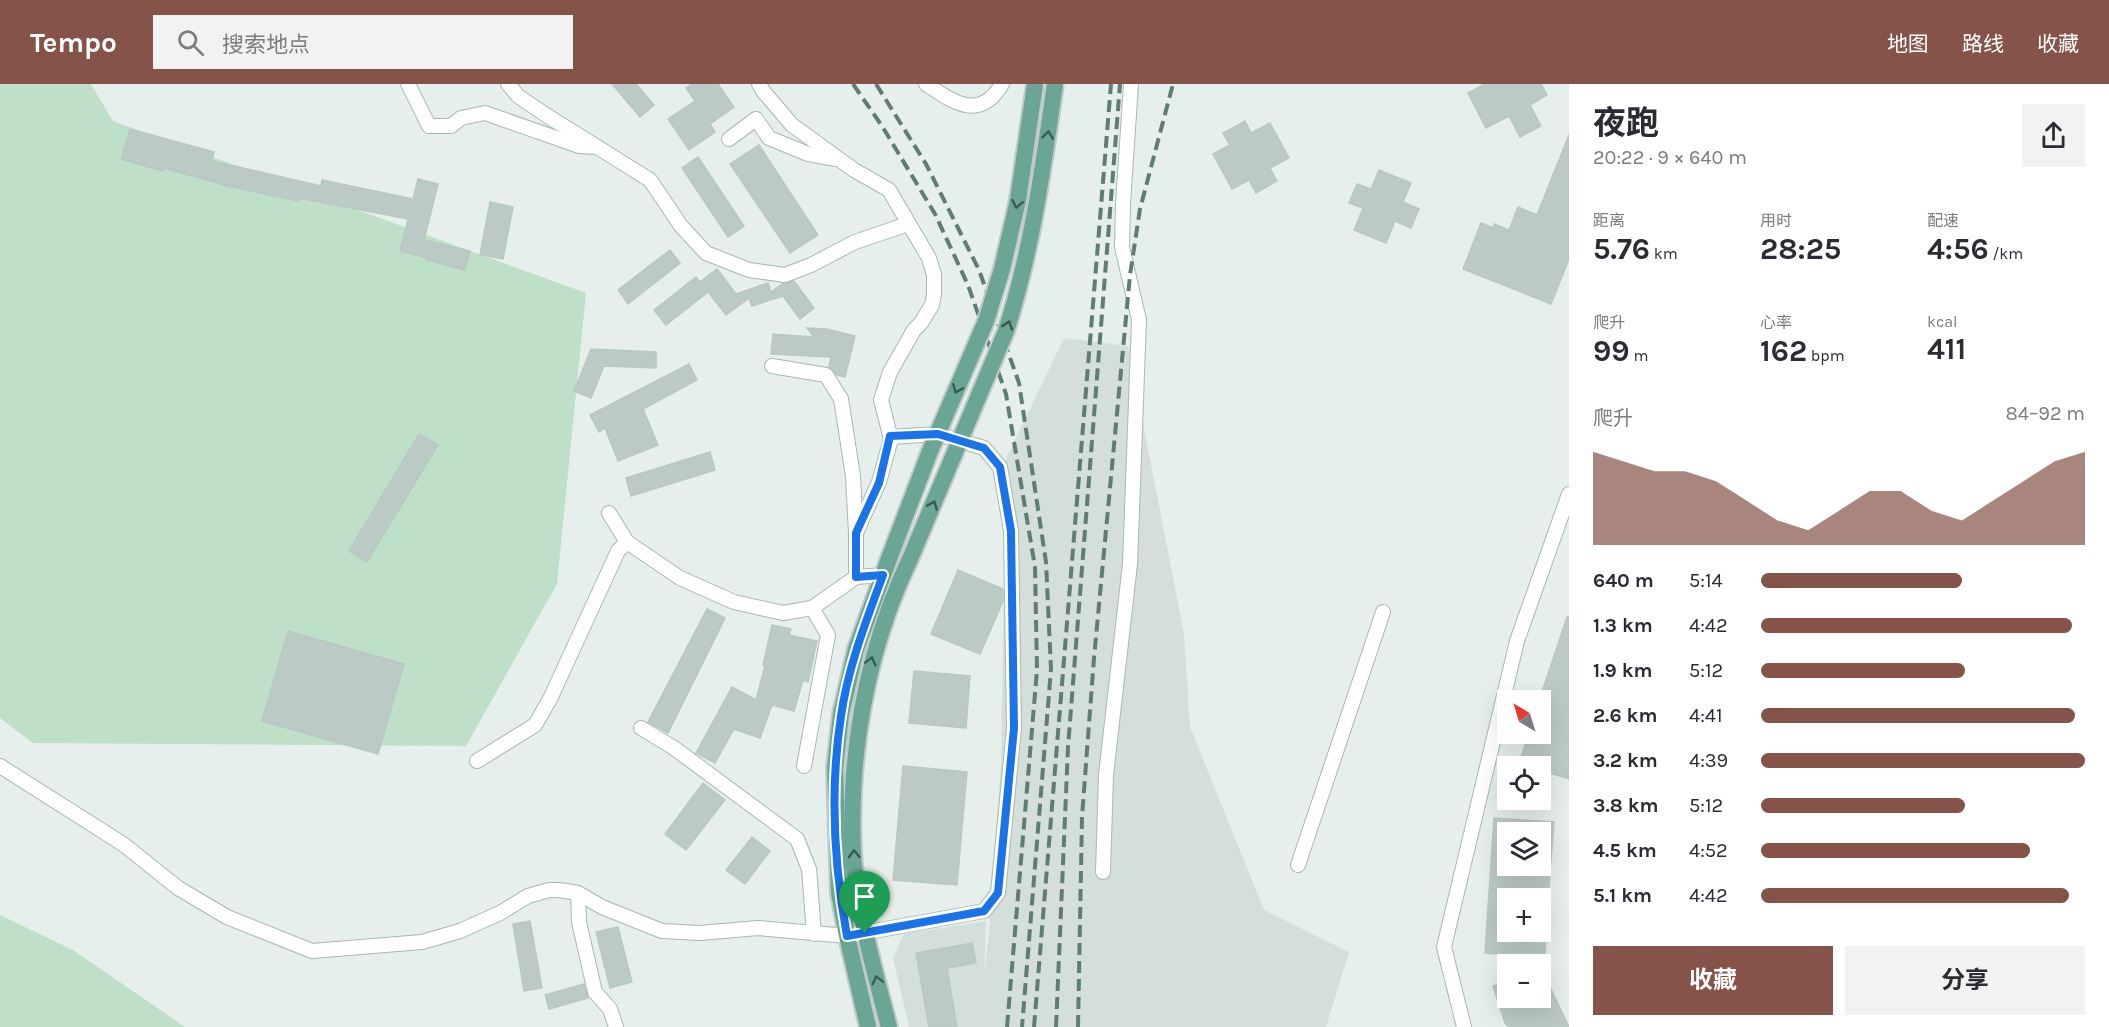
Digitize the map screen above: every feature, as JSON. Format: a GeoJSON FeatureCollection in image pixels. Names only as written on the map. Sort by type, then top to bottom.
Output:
{"type":"FeatureCollection","features":[{"type":"Feature","properties":{"kind":"main road"},"geometry":{"type":"LineString","coordinates":[[868,1027],[839,893],[836,768],[841,714],[856,649],[883,575],[930,451],[986,321],[996,290],[1018,200],[1035,84]]}},
{"type":"Feature","properties":{"kind":"main road"},"geometry":{"type":"LineString","coordinates":[[889,1027],[865,933],[855,873],[852,811],[857,741],[866,680],[891,600],[1006,331],[1014,306],[1033,228],[1055,84]]}},
{"type":"Feature","properties":{"kind":"street"},"geometry":{"type":"LineString","coordinates":[[408,84],[429,126],[451,126],[461,118],[485,113],[579,146],[599,147]]}},
{"type":"Feature","properties":{"kind":"street"},"geometry":{"type":"LineString","coordinates":[[508,84],[518,96],[537,109],[650,180],[681,226],[706,253],[749,270],[784,275],[811,265],[855,242],[908,224]]}},
{"type":"Feature","properties":{"kind":"street"},"geometry":{"type":"LineString","coordinates":[[759,84],[762,91],[792,125],[839,160],[889,190],[929,258],[934,275],[932,305],[914,330],[890,372],[881,400],[890,436],[879,483],[856,533]]}},
{"type":"Feature","properties":{"kind":"street"},"geometry":{"type":"LineString","coordinates":[[926,84],[955,103],[971,106],[986,101],[998,91],[1002,84]]}},
{"type":"Feature","properties":{"kind":"street"},"geometry":{"type":"LineString","coordinates":[[1104,872],[1106,775],[1130,564],[1139,331],[1139,320],[1122,247],[1122,204],[1131,84]]}},
{"type":"Feature","properties":{"kind":"street"},"geometry":{"type":"LineString","coordinates":[[729,139],[756,119],[769,138],[808,154],[839,160]]}},
{"type":"Feature","properties":{"kind":"street"},"geometry":{"type":"LineString","coordinates":[[772,366],[826,375],[840,399],[853,476],[856,577]]}},
{"type":"Feature","properties":{"kind":"street"},"geometry":{"type":"LineString","coordinates":[[0,766],[123,844],[178,888],[227,917],[312,951],[422,942],[480,922],[538,892],[559,890],[578,893],[602,907],[662,930],[700,933],[758,928],[847,936],[984,911],[998,893],[1014,728],[1011,531],[1000,467],[984,448],[938,434],[890,436]]}},
{"type":"Feature","properties":{"kind":"street"},"geometry":{"type":"LineString","coordinates":[[1464,1027],[1444,946],[1517,641],[1569,494]]}},
{"type":"Feature","properties":{"kind":"street"},"geometry":{"type":"LineString","coordinates":[[609,513],[627,542],[680,578],[734,602],[783,613],[812,608],[856,577],[883,575]]}},
{"type":"Feature","properties":{"kind":"street"},"geometry":{"type":"LineString","coordinates":[[477,761],[536,725],[618,551],[627,542]]}},
{"type":"Feature","properties":{"kind":"street"},"geometry":{"type":"LineString","coordinates":[[804,766],[828,635],[812,608]]}},
{"type":"Feature","properties":{"kind":"street"},"geometry":{"type":"LineString","coordinates":[[1298,865],[1383,612]]}},
{"type":"Feature","properties":{"kind":"street"},"geometry":{"type":"LineString","coordinates":[[641,728],[674,748],[797,839],[809,869],[814,934]]}},
{"type":"Feature","properties":{"kind":"street"},"geometry":{"type":"LineString","coordinates":[[578,893],[579,922],[595,992],[610,1009],[616,1027]]}},
{"type":"Feature","properties":{"kind":"shaded area"},"geometry":{"type":"Polygon","coordinates":[[[1064,338],[1128,346],[1184,634],[1190,727],[1264,910],[1349,952],[1326,1027],[909,1027],[893,958],[904,934],[986,921],[984,975],[1001,763],[1006,459],[1064,338]]]}},
{"type":"Feature","properties":{"kind":"green space"},"geometry":{"type":"Polygon","coordinates":[[[0,84],[91,84],[113,121],[586,293],[557,584],[466,746],[33,743],[0,718],[0,84]]]}},
{"type":"Feature","properties":{"kind":"green space"},"geometry":{"type":"Polygon","coordinates":[[[0,915],[73,950],[185,1027],[0,1027],[0,915]]]}},
{"type":"Feature","properties":{"kind":"building"},"geometry":{"type":"Polygon","coordinates":[[[612,84],[636,84],[654,105],[640,117],[612,84]]]}},
{"type":"Feature","properties":{"kind":"building"},"geometry":{"type":"Polygon","coordinates":[[[692,84],[718,84],[734,107],[710,124],[715,132],[689,150],[668,119],[695,101],[686,88],[692,84]]]}},
{"type":"Feature","properties":{"kind":"building"},"geometry":{"type":"Polygon","coordinates":[[[1485,84],[1541,84],[1547,95],[1530,105],[1541,126],[1520,137],[1509,116],[1486,128],[1468,93],[1485,84]]]}},
{"type":"Feature","properties":{"kind":"building"},"geometry":{"type":"Polygon","coordinates":[[[1245,121],[1251,133],[1270,123],[1289,158],[1270,168],[1277,181],[1256,193],[1249,180],[1232,189],[1213,154],[1230,145],[1223,133],[1245,121]]]}},
{"type":"Feature","properties":{"kind":"building"},"geometry":{"type":"Polygon","coordinates":[[[130,129],[214,152],[212,161],[321,186],[322,180],[413,199],[418,179],[438,184],[424,240],[470,251],[465,270],[400,251],[408,219],[299,198],[298,201],[227,186],[164,168],[163,171],[121,159],[130,129]]]}},
{"type":"Feature","properties":{"kind":"building"},"geometry":{"type":"Polygon","coordinates":[[[1569,135],[1569,259],[1551,304],[1463,269],[1481,223],[1493,228],[1494,224],[1509,230],[1518,207],[1537,215],[1569,135]]]}},
{"type":"Feature","properties":{"kind":"building"},"geometry":{"type":"Polygon","coordinates":[[[759,145],[818,235],[790,253],[730,164],[759,145]]]}},
{"type":"Feature","properties":{"kind":"building"},"geometry":{"type":"Polygon","coordinates":[[[698,157],[744,226],[728,237],[682,168],[698,157]]]}},
{"type":"Feature","properties":{"kind":"building"},"geometry":{"type":"Polygon","coordinates":[[[1379,170],[1411,183],[1403,202],[1419,209],[1411,228],[1395,221],[1386,243],[1354,230],[1363,208],[1349,203],[1357,184],[1371,189],[1379,170]]]}},
{"type":"Feature","properties":{"kind":"building"},"geometry":{"type":"Polygon","coordinates":[[[490,202],[513,207],[503,259],[480,255],[490,202]]]}},
{"type":"Feature","properties":{"kind":"building"},"geometry":{"type":"Polygon","coordinates":[[[670,250],[680,263],[628,304],[618,290],[670,250]]]}},
{"type":"Feature","properties":{"kind":"building"},"geometry":{"type":"Polygon","coordinates":[[[717,269],[736,294],[768,283],[771,292],[782,284],[794,281],[814,308],[800,319],[783,296],[752,306],[749,298],[726,315],[708,292],[666,325],[654,310],[696,277],[700,282],[717,269]]]}},
{"type":"Feature","properties":{"kind":"building"},"geometry":{"type":"Polygon","coordinates":[[[807,328],[827,329],[855,336],[845,377],[837,375],[829,367],[831,357],[771,354],[773,334],[814,337],[807,328]]]}},
{"type":"Feature","properties":{"kind":"building"},"geometry":{"type":"Polygon","coordinates":[[[591,349],[656,352],[656,368],[604,366],[591,398],[574,391],[591,349]]]}},
{"type":"Feature","properties":{"kind":"building"},"geometry":{"type":"Polygon","coordinates":[[[689,364],[697,380],[643,409],[658,445],[618,461],[605,428],[599,432],[590,415],[689,364]]]}},
{"type":"Feature","properties":{"kind":"building"},"geometry":{"type":"Polygon","coordinates":[[[419,434],[438,445],[367,562],[349,551],[419,434]]]}},
{"type":"Feature","properties":{"kind":"building"},"geometry":{"type":"Polygon","coordinates":[[[710,452],[715,470],[631,496],[626,478],[710,452]]]}},
{"type":"Feature","properties":{"kind":"building"},"geometry":{"type":"Polygon","coordinates":[[[958,570],[1003,589],[1003,601],[980,654],[931,634],[958,570]]]}},
{"type":"Feature","properties":{"kind":"building"},"geometry":{"type":"Polygon","coordinates":[[[707,609],[725,618],[668,733],[648,722],[707,609]]]}},
{"type":"Feature","properties":{"kind":"building"},"geometry":{"type":"Polygon","coordinates":[[[1567,617],[1569,617],[1569,779],[1551,773],[1551,756],[1521,756],[1526,744],[1551,744],[1551,690],[1543,690],[1567,617]]]}},
{"type":"Feature","properties":{"kind":"building"},"geometry":{"type":"Polygon","coordinates":[[[772,625],[791,629],[789,635],[817,641],[808,682],[803,680],[794,711],[772,705],[760,738],[734,729],[715,763],[696,753],[732,687],[756,700],[772,625]]]}},
{"type":"Feature","properties":{"kind":"building"},"geometry":{"type":"Polygon","coordinates":[[[288,631],[404,664],[378,754],[262,721],[288,631]]]}},
{"type":"Feature","properties":{"kind":"building"},"geometry":{"type":"Polygon","coordinates":[[[914,671],[970,676],[966,728],[909,723],[914,671]]]}},
{"type":"Feature","properties":{"kind":"building"},"geometry":{"type":"Polygon","coordinates":[[[903,766],[967,772],[957,885],[893,880],[903,766]]]}},
{"type":"Feature","properties":{"kind":"building"},"geometry":{"type":"Polygon","coordinates":[[[703,783],[725,800],[686,850],[665,834],[703,783]]]}},
{"type":"Feature","properties":{"kind":"building"},"geometry":{"type":"Polygon","coordinates":[[[1494,818],[1554,822],[1551,860],[1551,822],[1497,822],[1497,876],[1550,876],[1549,888],[1497,888],[1497,942],[1546,942],[1545,954],[1485,953],[1494,818]]]}},
{"type":"Feature","properties":{"kind":"building"},"geometry":{"type":"Polygon","coordinates":[[[752,837],[770,851],[745,884],[726,870],[752,837]]]}},
{"type":"Feature","properties":{"kind":"building"},"geometry":{"type":"Polygon","coordinates":[[[530,921],[542,988],[524,991],[513,924],[530,921]]]}},
{"type":"Feature","properties":{"kind":"building"},"geometry":{"type":"Polygon","coordinates":[[[618,927],[632,982],[610,988],[596,932],[618,927]]]}},
{"type":"Feature","properties":{"kind":"building"},"geometry":{"type":"Polygon","coordinates":[[[972,943],[976,963],[947,968],[957,1027],[929,1027],[916,953],[972,943]]]}},
{"type":"Feature","properties":{"kind":"building"},"geometry":{"type":"Polygon","coordinates":[[[584,984],[588,998],[549,1009],[545,995],[584,984]]]}},
{"type":"Feature","properties":{"kind":"building"},"geometry":{"type":"Polygon","coordinates":[[[1497,985],[1497,998],[1493,986],[1497,985]]]}},
{"type":"Feature","properties":{"kind":"building"},"geometry":{"type":"Polygon","coordinates":[[[1551,989],[1569,1027],[1509,1027],[1505,1023],[1500,1008],[1551,1008],[1551,989]]]}},
{"type":"Feature","properties":{"kind":"railway"},"geometry":{"type":"LineString","coordinates":[[853,84],[882,126],[935,214],[968,285],[1006,394],[1035,567],[1037,670],[1007,1027]]}},
{"type":"Feature","properties":{"kind":"railway"},"geometry":{"type":"LineString","coordinates":[[876,84],[926,164],[979,270],[1019,383],[1046,562],[1051,669],[1022,1027]]}},
{"type":"Feature","properties":{"kind":"railway"},"geometry":{"type":"LineString","coordinates":[[1034,1027],[1111,84]]}},
{"type":"Feature","properties":{"kind":"railway"},"geometry":{"type":"LineString","coordinates":[[1056,1027],[1068,747],[1120,84]]}},
{"type":"Feature","properties":{"kind":"railway"},"geometry":{"type":"LineString","coordinates":[[1078,1027],[1082,817],[1094,658],[1130,275],[1140,209],[1173,84]]}},
{"type":"Feature","properties":{"kind":"route"},"geometry":{"type":"LineString","coordinates":[[938,434],[984,448],[1000,467],[1011,531],[1014,728],[998,893],[984,911],[865,933],[847,936],[839,893],[836,809],[836,768],[841,714],[856,649],[883,575],[856,577],[856,533],[879,483],[890,436],[938,434]]}}]}
